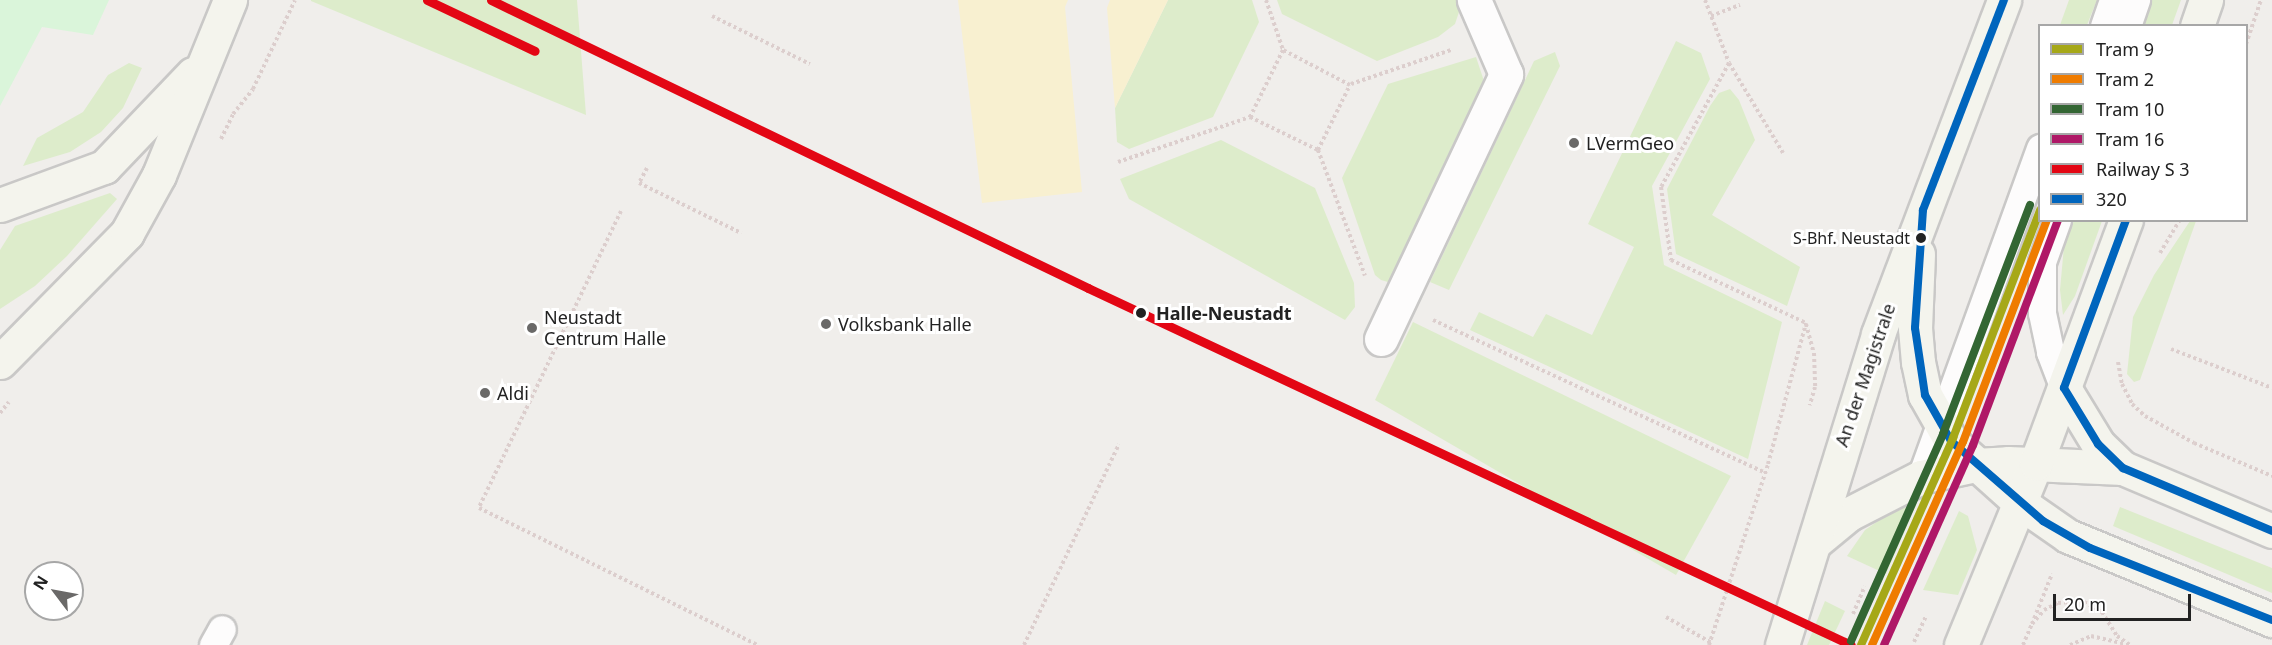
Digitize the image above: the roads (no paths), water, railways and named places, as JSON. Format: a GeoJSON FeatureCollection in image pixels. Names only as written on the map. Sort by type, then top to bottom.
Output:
{"type":"FeatureCollection","features":[{"type":"Feature","properties":{"kind":"main road"},"geometry":{"type":"LineString","coordinates":[[0,362],[127,233],[159,175],[230,0]]}},
{"type":"Feature","properties":{"kind":"main road","name":"An der Magistrale"},"geometry":{"type":"LineString","coordinates":[[1786,633],[1815,542],[1842,445],[1923,210],[2004,0]]}},
{"type":"Feature","properties":{"kind":"main road"},"geometry":{"type":"LineString","coordinates":[[2198,24],[2206,0]]}},
{"type":"Feature","properties":{"kind":"main road"},"geometry":{"type":"LineString","coordinates":[[1,204],[104,167],[207,59]]}},
{"type":"Feature","properties":{"kind":"main road","name":"An der Magistrale"},"geometry":{"type":"LineString","coordinates":[[1923,210],[1914,328],[1924,395],[1940,426],[1975,465],[2019,502],[2090,548],[2272,620]]}},
{"type":"Feature","properties":{"kind":"main road"},"geometry":{"type":"LineString","coordinates":[[1961,645],[2036,463],[2125,222]]}},
{"type":"Feature","properties":{"kind":"main road"},"geometry":{"type":"LineString","coordinates":[[0,339],[44,318]]}},
{"type":"Feature","properties":{"kind":"main road"},"geometry":{"type":"LineString","coordinates":[[2064,388],[2098,444],[2123,468]]}},
{"type":"Feature","properties":{"kind":"main road"},"geometry":{"type":"LineString","coordinates":[[1815,542],[1858,509],[1921,477],[1975,465],[2036,463],[2123,468],[2272,531]]}},
{"type":"Feature","properties":{"kind":"street"},"geometry":{"type":"LineString","coordinates":[[1382,339],[1506,74],[1474,0]]}},
{"type":"Feature","properties":{"kind":"lane"},"geometry":{"type":"LineString","coordinates":[[2105,24],[2114,0]]}},
{"type":"Feature","properties":{"kind":"lane"},"geometry":{"type":"LineString","coordinates":[[2128,24],[2136,0]]}},
{"type":"Feature","properties":{"kind":"lane"},"geometry":{"type":"LineString","coordinates":[[1921,477],[2038,154]]}},
{"type":"Feature","properties":{"kind":"lane"},"geometry":{"type":"LineString","coordinates":[[2056,222],[2042,262],[2042,313],[2050,352],[2064,388]]}},
{"type":"Feature","properties":{"kind":"lane"},"geometry":{"type":"LineString","coordinates":[[1765,645],[1786,633]]}},
{"type":"Feature","properties":{"kind":"tram line","name":"10"},"geometry":{"type":"LineString","coordinates":[[1851,641],[1943,434],[2030,205]]}},
{"type":"Feature","properties":{"kind":"tram line","name":"9"},"geometry":{"type":"LineString","coordinates":[[1861,645],[1953,438],[2038,215]]}},
{"type":"Feature","properties":{"kind":"tram line","name":"2"},"geometry":{"type":"LineString","coordinates":[[1872,645],[1963,442],[2046,222]]}},
{"type":"Feature","properties":{"kind":"tram line","name":"16"},"geometry":{"type":"LineString","coordinates":[[1884,645],[1973,445],[2057,222]]}},
{"type":"Feature","properties":{"kind":"place","name":"LVermGeo"},"geometry":{"type":"Point","coordinates":[1574,143]}},
{"type":"Feature","properties":{"kind":"place","name":"S-Bhf. Neustadt"},"geometry":{"type":"Point","coordinates":[1921,238]}},
{"type":"Feature","properties":{"kind":"place","name":"Halle-Neustadt"},"geometry":{"type":"Point","coordinates":[1141,313]}},
{"type":"Feature","properties":{"kind":"place","name":"Volksbank Halle"},"geometry":{"type":"Point","coordinates":[826,324]}},
{"type":"Feature","properties":{"kind":"place","name":"Neustadt Centrum Halle"},"geometry":{"type":"Point","coordinates":[532,328]}},
{"type":"Feature","properties":{"kind":"place","name":"Aldi"},"geometry":{"type":"Point","coordinates":[485,393]}}]}
